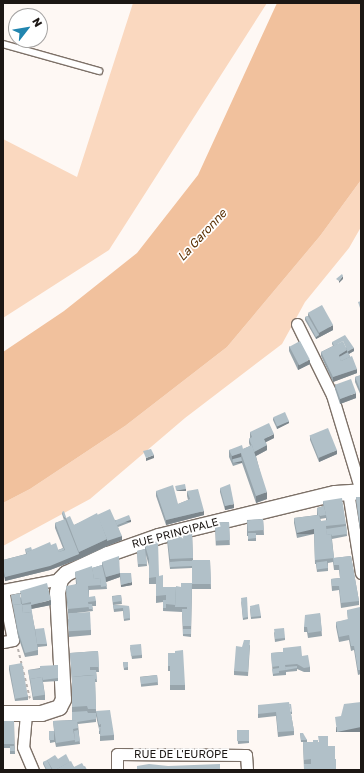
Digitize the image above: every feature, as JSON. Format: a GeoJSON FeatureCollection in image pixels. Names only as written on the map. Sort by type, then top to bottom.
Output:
{"type":"FeatureCollection","features":[{"type":"Feature","properties":{"kind":"street"},"geometry":{"type":"LineString","coordinates":[[297,324],[332,396],[356,491],[361,573]]}},
{"type":"Feature","properties":{"kind":"street","name":"RUE PRINCIPALE"},"geometry":{"type":"LineString","coordinates":[[60,579],[66,573],[107,554],[158,536],[356,491]]}},
{"type":"Feature","properties":{"kind":"street"},"geometry":{"type":"LineString","coordinates":[[3,713],[26,714],[51,711],[59,707],[63,699],[57,592],[60,579],[3,590],[8,641]]}},
{"type":"Feature","properties":{"kind":"street"},"geometry":{"type":"LineString","coordinates":[[26,714],[23,747],[33,770]]}},
{"type":"Feature","properties":{"kind":"street","name":"RUE DE L'EUROPE"},"geometry":{"type":"LineString","coordinates":[[117,770],[117,754],[246,755],[246,770]]}},
{"type":"Feature","properties":{"kind":"lane"},"geometry":{"type":"LineString","coordinates":[[3,44],[99,71]]}},
{"type":"Feature","properties":{"kind":"path"},"geometry":{"type":"LineString","coordinates":[[8,641],[18,648],[27,681],[30,700],[26,714]]}},
{"type":"Feature","properties":{"kind":"shaded area"},"geometry":{"type":"Polygon","coordinates":[[[133,3],[267,3],[109,250],[3,318],[3,139],[77,177],[133,3]]]}},
{"type":"Feature","properties":{"kind":"shaded area"},"geometry":{"type":"Polygon","coordinates":[[[361,180],[361,227],[349,248],[305,302],[282,344],[185,418],[90,499],[3,546],[3,503],[30,489],[125,426],[227,347],[320,236],[361,180]]]}},
{"type":"Feature","properties":{"kind":"water","name":"La Garonne"},"geometry":{"type":"Polygon","coordinates":[[[277,3],[361,3],[361,180],[320,236],[227,347],[125,426],[30,489],[3,503],[3,352],[64,311],[137,253],[198,175],[277,3]]]}},
{"type":"Feature","properties":{"kind":"building"},"geometry":{"type":"Polygon","coordinates":[[[342,274],[343,276],[339,281],[336,279],[342,274]]]}},
{"type":"Feature","properties":{"kind":"building"},"geometry":{"type":"Polygon","coordinates":[[[361,301],[361,307],[360,308],[358,302],[361,301]]]}},
{"type":"Feature","properties":{"kind":"building"},"geometry":{"type":"Polygon","coordinates":[[[322,305],[333,325],[319,333],[308,313],[322,305]]]}},
{"type":"Feature","properties":{"kind":"building"},"geometry":{"type":"Polygon","coordinates":[[[308,316],[319,335],[316,337],[305,317],[308,316]]]}},
{"type":"Feature","properties":{"kind":"building"},"geometry":{"type":"Polygon","coordinates":[[[345,335],[354,348],[347,352],[343,341],[334,346],[332,342],[345,335]]]}},
{"type":"Feature","properties":{"kind":"building"},"geometry":{"type":"Polygon","coordinates":[[[300,341],[310,360],[299,365],[289,347],[300,341]]]}},
{"type":"Feature","properties":{"kind":"building"},"geometry":{"type":"Polygon","coordinates":[[[343,341],[347,350],[339,355],[341,361],[352,356],[357,369],[333,377],[321,352],[343,341]]]}},
{"type":"Feature","properties":{"kind":"building"},"geometry":{"type":"Polygon","coordinates":[[[348,352],[350,357],[341,361],[339,357],[348,352]]]}},
{"type":"Feature","properties":{"kind":"building"},"geometry":{"type":"Polygon","coordinates":[[[361,375],[361,392],[355,377],[361,375]]]}},
{"type":"Feature","properties":{"kind":"building"},"geometry":{"type":"Polygon","coordinates":[[[351,379],[356,393],[340,399],[335,385],[351,379]]]}},
{"type":"Feature","properties":{"kind":"building"},"geometry":{"type":"Polygon","coordinates":[[[285,412],[289,421],[277,426],[273,417],[285,412]]]}},
{"type":"Feature","properties":{"kind":"building"},"geometry":{"type":"Polygon","coordinates":[[[269,423],[274,434],[264,439],[267,445],[254,452],[249,439],[252,437],[250,432],[269,423]]]}},
{"type":"Feature","properties":{"kind":"building"},"geometry":{"type":"Polygon","coordinates":[[[328,428],[337,450],[318,458],[309,435],[328,428]]]}},
{"type":"Feature","properties":{"kind":"building"},"geometry":{"type":"Polygon","coordinates":[[[242,445],[243,449],[252,445],[267,492],[256,496],[241,453],[232,456],[229,450],[242,445]]]}},
{"type":"Feature","properties":{"kind":"building"},"geometry":{"type":"Polygon","coordinates":[[[151,449],[154,455],[146,458],[143,451],[151,449]]]}},
{"type":"Feature","properties":{"kind":"building"},"geometry":{"type":"Polygon","coordinates":[[[241,457],[242,461],[233,463],[232,459],[241,457]]]}},
{"type":"Feature","properties":{"kind":"building"},"geometry":{"type":"Polygon","coordinates":[[[185,484],[186,489],[176,491],[175,486],[185,484]]]}},
{"type":"Feature","properties":{"kind":"building"},"geometry":{"type":"Polygon","coordinates":[[[230,484],[234,504],[225,506],[220,488],[230,484]]]}},
{"type":"Feature","properties":{"kind":"building"},"geometry":{"type":"Polygon","coordinates":[[[173,485],[178,504],[190,499],[187,491],[198,489],[204,511],[166,520],[156,491],[173,485]]]}},
{"type":"Feature","properties":{"kind":"building"},"geometry":{"type":"Polygon","coordinates":[[[356,497],[361,497],[361,533],[356,497]]]}},
{"type":"Feature","properties":{"kind":"building"},"geometry":{"type":"Polygon","coordinates":[[[342,498],[346,524],[326,526],[327,535],[331,534],[334,558],[315,560],[314,529],[297,533],[294,518],[319,515],[321,521],[327,520],[323,501],[342,498]]]}},
{"type":"Feature","properties":{"kind":"building"},"geometry":{"type":"Polygon","coordinates":[[[324,506],[326,515],[318,515],[317,508],[324,506]]]}},
{"type":"Feature","properties":{"kind":"building"},"geometry":{"type":"Polygon","coordinates":[[[110,509],[122,536],[107,541],[97,515],[110,509]]]}},
{"type":"Feature","properties":{"kind":"building"},"geometry":{"type":"Polygon","coordinates":[[[64,511],[66,517],[64,517],[62,512],[64,511]]]}},
{"type":"Feature","properties":{"kind":"building"},"geometry":{"type":"Polygon","coordinates":[[[97,513],[107,539],[79,552],[66,518],[70,516],[74,525],[97,513]]]}},
{"type":"Feature","properties":{"kind":"building"},"geometry":{"type":"Polygon","coordinates":[[[129,515],[131,520],[117,525],[115,521],[129,515]]]}},
{"type":"Feature","properties":{"kind":"building"},"geometry":{"type":"Polygon","coordinates":[[[65,519],[79,554],[50,566],[5,577],[3,560],[27,554],[27,552],[50,542],[51,545],[56,543],[59,552],[65,550],[55,523],[65,519]]]}},
{"type":"Feature","properties":{"kind":"building"},"geometry":{"type":"Polygon","coordinates":[[[263,519],[264,530],[248,531],[247,520],[263,519]]]}},
{"type":"Feature","properties":{"kind":"building"},"geometry":{"type":"Polygon","coordinates":[[[229,522],[230,540],[216,541],[215,523],[229,522]]]}},
{"type":"Feature","properties":{"kind":"building"},"geometry":{"type":"Polygon","coordinates":[[[346,526],[347,534],[332,536],[331,534],[327,535],[326,529],[346,526]]]}},
{"type":"Feature","properties":{"kind":"building"},"geometry":{"type":"Polygon","coordinates":[[[192,532],[193,558],[170,559],[167,536],[192,532]]]}},
{"type":"Feature","properties":{"kind":"building"},"geometry":{"type":"Polygon","coordinates":[[[248,533],[256,533],[256,538],[248,539],[248,533]]]}},
{"type":"Feature","properties":{"kind":"building"},"geometry":{"type":"Polygon","coordinates":[[[158,541],[159,576],[163,575],[163,587],[176,587],[175,605],[166,604],[166,595],[156,596],[156,577],[149,578],[149,559],[145,545],[158,541]]]}},
{"type":"Feature","properties":{"kind":"building"},"geometry":{"type":"Polygon","coordinates":[[[31,547],[32,550],[27,552],[27,554],[25,549],[31,547]]]}},
{"type":"Feature","properties":{"kind":"building"},"geometry":{"type":"Polygon","coordinates":[[[64,548],[64,550],[59,552],[58,550],[64,548]]]}},
{"type":"Feature","properties":{"kind":"building"},"geometry":{"type":"Polygon","coordinates":[[[145,549],[147,564],[138,564],[137,551],[145,549]]]}},
{"type":"Feature","properties":{"kind":"building"},"geometry":{"type":"Polygon","coordinates":[[[119,556],[120,573],[106,577],[102,562],[119,556]]]}},
{"type":"Feature","properties":{"kind":"building"},"geometry":{"type":"Polygon","coordinates":[[[351,556],[359,601],[341,603],[339,586],[332,586],[331,579],[340,578],[339,565],[334,565],[333,558],[351,556]]]}},
{"type":"Feature","properties":{"kind":"building"},"geometry":{"type":"Polygon","coordinates":[[[192,560],[210,560],[211,584],[192,584],[191,626],[183,626],[182,612],[187,612],[187,607],[175,607],[176,586],[181,587],[181,583],[192,583],[192,560]]]}},
{"type":"Feature","properties":{"kind":"building"},"geometry":{"type":"Polygon","coordinates":[[[192,560],[192,566],[170,567],[170,562],[192,560]]]}},
{"type":"Feature","properties":{"kind":"building"},"geometry":{"type":"Polygon","coordinates":[[[327,561],[328,568],[317,569],[316,563],[327,561]]]}},
{"type":"Feature","properties":{"kind":"building"},"geometry":{"type":"Polygon","coordinates":[[[102,565],[107,586],[101,587],[100,578],[94,579],[92,568],[102,565]]]}},
{"type":"Feature","properties":{"kind":"building"},"geometry":{"type":"Polygon","coordinates":[[[92,566],[94,579],[100,578],[101,585],[88,586],[89,597],[95,596],[96,601],[88,602],[89,607],[68,609],[66,586],[77,584],[75,572],[92,566]]]}},
{"type":"Feature","properties":{"kind":"building"},"geometry":{"type":"Polygon","coordinates":[[[120,573],[131,573],[132,582],[121,585],[120,573]]]}},
{"type":"Feature","properties":{"kind":"building"},"geometry":{"type":"Polygon","coordinates":[[[47,583],[51,600],[31,605],[31,602],[22,604],[20,591],[47,583]]]}},
{"type":"Feature","properties":{"kind":"building"},"geometry":{"type":"Polygon","coordinates":[[[20,593],[21,604],[13,605],[13,607],[11,595],[20,593]]]}},
{"type":"Feature","properties":{"kind":"building"},"geometry":{"type":"Polygon","coordinates":[[[121,595],[122,601],[113,602],[112,596],[121,595]]]}},
{"type":"Feature","properties":{"kind":"building"},"geometry":{"type":"Polygon","coordinates":[[[247,597],[248,617],[243,618],[241,598],[247,597]]]}},
{"type":"Feature","properties":{"kind":"building"},"geometry":{"type":"Polygon","coordinates":[[[163,600],[166,600],[166,608],[163,608],[163,600]]]}},
{"type":"Feature","properties":{"kind":"building"},"geometry":{"type":"Polygon","coordinates":[[[22,604],[23,613],[32,612],[38,650],[25,653],[18,631],[13,605],[22,604]]]}},
{"type":"Feature","properties":{"kind":"building"},"geometry":{"type":"Polygon","coordinates":[[[31,604],[32,612],[23,613],[22,605],[31,604]]]}},
{"type":"Feature","properties":{"kind":"building"},"geometry":{"type":"Polygon","coordinates":[[[88,604],[92,604],[93,609],[89,609],[88,604]]]}},
{"type":"Feature","properties":{"kind":"building"},"geometry":{"type":"Polygon","coordinates":[[[259,604],[261,616],[251,617],[250,606],[259,604]]]}},
{"type":"Feature","properties":{"kind":"building"},"geometry":{"type":"Polygon","coordinates":[[[113,605],[129,606],[130,618],[124,619],[123,608],[114,609],[113,605]]]}},
{"type":"Feature","properties":{"kind":"building"},"geometry":{"type":"Polygon","coordinates":[[[360,607],[361,670],[358,670],[354,646],[351,646],[349,635],[339,637],[336,622],[348,619],[347,610],[360,607]]]}},
{"type":"Feature","properties":{"kind":"building"},"geometry":{"type":"Polygon","coordinates":[[[182,609],[187,609],[187,612],[182,612],[182,609]]]}},
{"type":"Feature","properties":{"kind":"building"},"geometry":{"type":"Polygon","coordinates":[[[90,612],[91,630],[69,631],[68,613],[90,612]]]}},
{"type":"Feature","properties":{"kind":"building"},"geometry":{"type":"Polygon","coordinates":[[[320,613],[322,631],[308,633],[307,627],[304,627],[305,615],[320,613]]]}},
{"type":"Feature","properties":{"kind":"building"},"geometry":{"type":"Polygon","coordinates":[[[44,628],[47,644],[37,644],[35,629],[44,628]]]}},
{"type":"Feature","properties":{"kind":"building"},"geometry":{"type":"Polygon","coordinates":[[[284,628],[285,638],[275,639],[274,629],[284,628]]]}},
{"type":"Feature","properties":{"kind":"building"},"geometry":{"type":"Polygon","coordinates":[[[183,629],[191,629],[191,634],[183,634],[183,629]]]}},
{"type":"Feature","properties":{"kind":"building"},"geometry":{"type":"Polygon","coordinates":[[[244,640],[250,640],[248,672],[234,671],[236,646],[242,647],[244,640]]]}},
{"type":"Feature","properties":{"kind":"building"},"geometry":{"type":"Polygon","coordinates":[[[141,644],[142,655],[131,656],[130,645],[141,644]]]}},
{"type":"Feature","properties":{"kind":"building"},"geometry":{"type":"Polygon","coordinates":[[[301,646],[302,656],[308,655],[310,667],[304,668],[297,664],[285,665],[286,670],[279,671],[279,666],[272,667],[271,653],[283,652],[283,648],[301,646]]]}},
{"type":"Feature","properties":{"kind":"building"},"geometry":{"type":"Polygon","coordinates":[[[183,650],[185,685],[170,685],[170,666],[168,666],[168,655],[175,655],[175,651],[183,650]]]}},
{"type":"Feature","properties":{"kind":"building"},"geometry":{"type":"Polygon","coordinates":[[[98,651],[99,667],[90,667],[90,675],[72,677],[72,679],[70,653],[98,651]]]}},
{"type":"Feature","properties":{"kind":"building"},"geometry":{"type":"Polygon","coordinates":[[[168,653],[175,653],[175,655],[168,655],[168,653]]]}},
{"type":"Feature","properties":{"kind":"building"},"geometry":{"type":"Polygon","coordinates":[[[123,662],[128,662],[128,667],[124,668],[123,662]]]}},
{"type":"Feature","properties":{"kind":"building"},"geometry":{"type":"Polygon","coordinates":[[[22,663],[28,696],[15,699],[9,665],[22,663]]]}},
{"type":"Feature","properties":{"kind":"building"},"geometry":{"type":"Polygon","coordinates":[[[58,665],[58,678],[43,680],[42,677],[30,679],[30,681],[28,670],[40,669],[40,666],[58,665]]]}},
{"type":"Feature","properties":{"kind":"building"},"geometry":{"type":"Polygon","coordinates":[[[297,666],[297,668],[286,670],[285,667],[297,666]]]}},
{"type":"Feature","properties":{"kind":"building"},"geometry":{"type":"Polygon","coordinates":[[[279,668],[279,673],[273,674],[272,669],[279,668]]]}},
{"type":"Feature","properties":{"kind":"building"},"geometry":{"type":"Polygon","coordinates":[[[90,670],[96,670],[97,679],[95,679],[95,675],[90,675],[90,670]]]}},
{"type":"Feature","properties":{"kind":"building"},"geometry":{"type":"Polygon","coordinates":[[[95,675],[96,709],[88,709],[87,706],[72,707],[72,677],[95,675]]]}},
{"type":"Feature","properties":{"kind":"building"},"geometry":{"type":"Polygon","coordinates":[[[157,675],[158,682],[141,684],[140,677],[157,675]]]}},
{"type":"Feature","properties":{"kind":"building"},"geometry":{"type":"Polygon","coordinates":[[[42,677],[45,695],[33,697],[30,679],[42,677]]]}},
{"type":"Feature","properties":{"kind":"building"},"geometry":{"type":"Polygon","coordinates":[[[289,702],[294,731],[278,732],[276,712],[258,714],[258,705],[289,702]]]}},
{"type":"Feature","properties":{"kind":"building"},"geometry":{"type":"Polygon","coordinates":[[[361,702],[361,727],[337,732],[335,717],[341,716],[344,704],[361,702]]]}},
{"type":"Feature","properties":{"kind":"building"},"geometry":{"type":"Polygon","coordinates":[[[289,704],[291,704],[292,712],[291,712],[289,704]]]}},
{"type":"Feature","properties":{"kind":"building"},"geometry":{"type":"Polygon","coordinates":[[[110,710],[114,735],[100,736],[101,724],[99,725],[96,711],[110,710]]]}},
{"type":"Feature","properties":{"kind":"building"},"geometry":{"type":"Polygon","coordinates":[[[87,711],[88,713],[96,713],[96,719],[77,722],[77,720],[72,720],[72,712],[87,711]]]}},
{"type":"Feature","properties":{"kind":"building"},"geometry":{"type":"Polygon","coordinates":[[[77,720],[78,728],[73,729],[75,740],[56,743],[53,721],[77,720]]]}},
{"type":"Feature","properties":{"kind":"building"},"geometry":{"type":"Polygon","coordinates":[[[3,721],[14,721],[14,744],[3,744],[3,721]]]}},
{"type":"Feature","properties":{"kind":"building"},"geometry":{"type":"Polygon","coordinates":[[[78,730],[80,741],[75,742],[74,731],[78,730]]]}},
{"type":"Feature","properties":{"kind":"building"},"geometry":{"type":"Polygon","coordinates":[[[237,730],[249,730],[249,741],[237,741],[237,730]]]}},
{"type":"Feature","properties":{"kind":"building"},"geometry":{"type":"Polygon","coordinates":[[[49,731],[54,731],[54,740],[49,740],[49,731]]]}},
{"type":"Feature","properties":{"kind":"building"},"geometry":{"type":"Polygon","coordinates":[[[300,733],[303,733],[307,740],[301,740],[300,733]]]}},
{"type":"Feature","properties":{"kind":"building"},"geometry":{"type":"Polygon","coordinates":[[[318,736],[328,736],[328,759],[336,759],[336,770],[311,770],[311,759],[304,760],[303,742],[319,742],[318,736]]]}},
{"type":"Feature","properties":{"kind":"building"},"geometry":{"type":"Polygon","coordinates":[[[10,746],[14,746],[15,751],[10,751],[10,746]]]}},
{"type":"Feature","properties":{"kind":"building"},"geometry":{"type":"Polygon","coordinates":[[[328,746],[335,746],[335,759],[328,759],[328,746]]]}},
{"type":"Feature","properties":{"kind":"building"},"geometry":{"type":"Polygon","coordinates":[[[66,754],[70,762],[53,770],[47,760],[55,755],[58,759],[66,754]]]}},
{"type":"Feature","properties":{"kind":"building"},"geometry":{"type":"Polygon","coordinates":[[[47,760],[52,770],[47,770],[43,762],[47,760]]]}},
{"type":"Feature","properties":{"kind":"building"},"geometry":{"type":"Polygon","coordinates":[[[71,761],[74,767],[82,763],[86,770],[55,770],[71,761]]]}},
{"type":"Feature","properties":{"kind":"building"},"geometry":{"type":"Polygon","coordinates":[[[149,764],[168,766],[220,764],[220,770],[137,770],[137,766],[149,764]]]}},
{"type":"Feature","properties":{"kind":"building"},"geometry":{"type":"Polygon","coordinates":[[[304,764],[311,764],[311,770],[304,770],[304,764]]]}}]}
